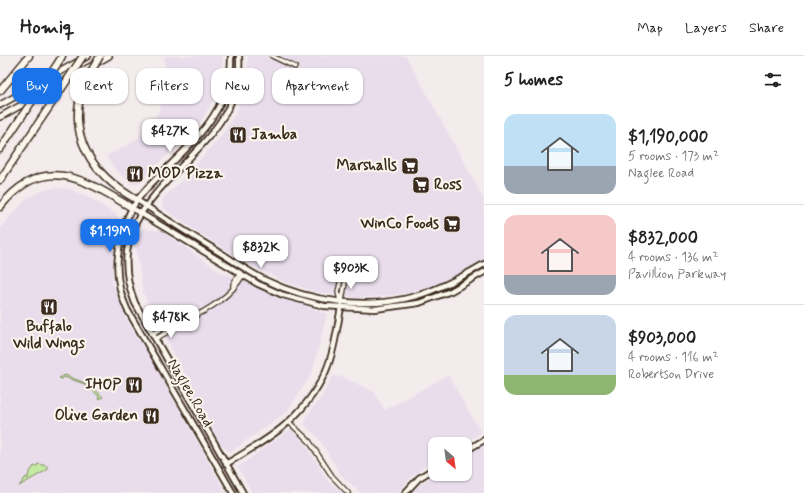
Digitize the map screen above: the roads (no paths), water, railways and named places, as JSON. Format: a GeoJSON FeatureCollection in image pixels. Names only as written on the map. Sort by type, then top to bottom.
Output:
{"type":"FeatureCollection","features":[{"type":"Feature","properties":{"kind":"highway"},"geometry":{"type":"LineString","coordinates":[[0,92],[29,56]]}},
{"type":"Feature","properties":{"kind":"highway"},"geometry":{"type":"LineString","coordinates":[[0,149],[62,56]]}},
{"type":"Feature","properties":{"kind":"highway"},"geometry":{"type":"LineString","coordinates":[[0,180],[83,56]]}},
{"type":"Feature","properties":{"kind":"highway"},"geometry":{"type":"LineString","coordinates":[[100,56],[85,82],[80,100],[78,116],[81,138],[86,152],[104,176],[137,200]]}},
{"type":"Feature","properties":{"kind":"highway"},"geometry":{"type":"LineString","coordinates":[[0,207],[18,187],[29,180],[40,176],[56,174],[83,180],[132,208]]}},
{"type":"Feature","properties":{"kind":"main road"},"geometry":{"type":"LineString","coordinates":[[0,105],[88,56]]}},
{"type":"Feature","properties":{"kind":"main road"},"geometry":{"type":"LineString","coordinates":[[0,117],[109,56]]}},
{"type":"Feature","properties":{"kind":"main road","name":"Naglee Road"},"geometry":{"type":"LineString","coordinates":[[231,56],[231,72],[227,92],[216,115],[137,200],[132,208],[123,227],[119,245],[118,275],[123,301],[143,339],[163,370],[234,493]]}},
{"type":"Feature","properties":{"kind":"main road","name":"Naglee Road"},"geometry":{"type":"LineString","coordinates":[[239,56],[238,75],[227,112],[216,128],[140,213],[131,233],[127,268],[131,293],[154,340],[243,493]]}},
{"type":"Feature","properties":{"kind":"main road"},"geometry":{"type":"LineString","coordinates":[[137,200],[267,281],[316,297],[340,302],[375,302],[415,296],[455,280],[484,264]]}},
{"type":"Feature","properties":{"kind":"main road"},"geometry":{"type":"LineString","coordinates":[[132,208],[242,274],[283,295],[302,301],[341,307],[375,309],[419,303],[451,291],[484,272]]}},
{"type":"Feature","properties":{"kind":"main road"},"geometry":{"type":"LineString","coordinates":[[226,464],[273,436],[290,423],[303,407],[326,372],[341,307]]}},
{"type":"Feature","properties":{"kind":"main road"},"geometry":{"type":"LineString","coordinates":[[472,447],[484,440]]}},
{"type":"Feature","properties":{"kind":"main road"},"geometry":{"type":"LineString","coordinates":[[405,493],[419,478],[428,472]]}},
{"type":"Feature","properties":{"kind":"street"},"geometry":{"type":"LineString","coordinates":[[272,56],[295,67]]}},
{"type":"Feature","properties":{"kind":"street"},"geometry":{"type":"LineString","coordinates":[[151,334],[172,324],[188,320],[228,295],[233,288],[233,284],[242,274]]}},
{"type":"Feature","properties":{"kind":"street"},"geometry":{"type":"LineString","coordinates":[[340,302],[346,277],[340,279],[338,286],[338,294],[341,307]]}},
{"type":"Feature","properties":{"kind":"street"},"geometry":{"type":"LineString","coordinates":[[154,340],[172,329],[176,324]]}},
{"type":"Feature","properties":{"kind":"street"},"geometry":{"type":"LineString","coordinates":[[290,423],[310,441],[332,476],[348,493]]}},
{"type":"Feature","properties":{"kind":"place","name":"Jamba"},"geometry":{"type":"Point","coordinates":[238,135]}},
{"type":"Feature","properties":{"kind":"place","name":"Marshalls"},"geometry":{"type":"Point","coordinates":[410,166]}},
{"type":"Feature","properties":{"kind":"place","name":"MOD Pizza"},"geometry":{"type":"Point","coordinates":[135,174]}},
{"type":"Feature","properties":{"kind":"place","name":"Ross"},"geometry":{"type":"Point","coordinates":[421,185]}},
{"type":"Feature","properties":{"kind":"place","name":"WinCo Foods"},"geometry":{"type":"Point","coordinates":[452,224]}},
{"type":"Feature","properties":{"kind":"place","name":"Buffalo Wild Wings"},"geometry":{"type":"Point","coordinates":[49,307]}},
{"type":"Feature","properties":{"kind":"place","name":"IHOP"},"geometry":{"type":"Point","coordinates":[134,385]}},
{"type":"Feature","properties":{"kind":"place","name":"Olive Garden"},"geometry":{"type":"Point","coordinates":[151,416]}}]}
